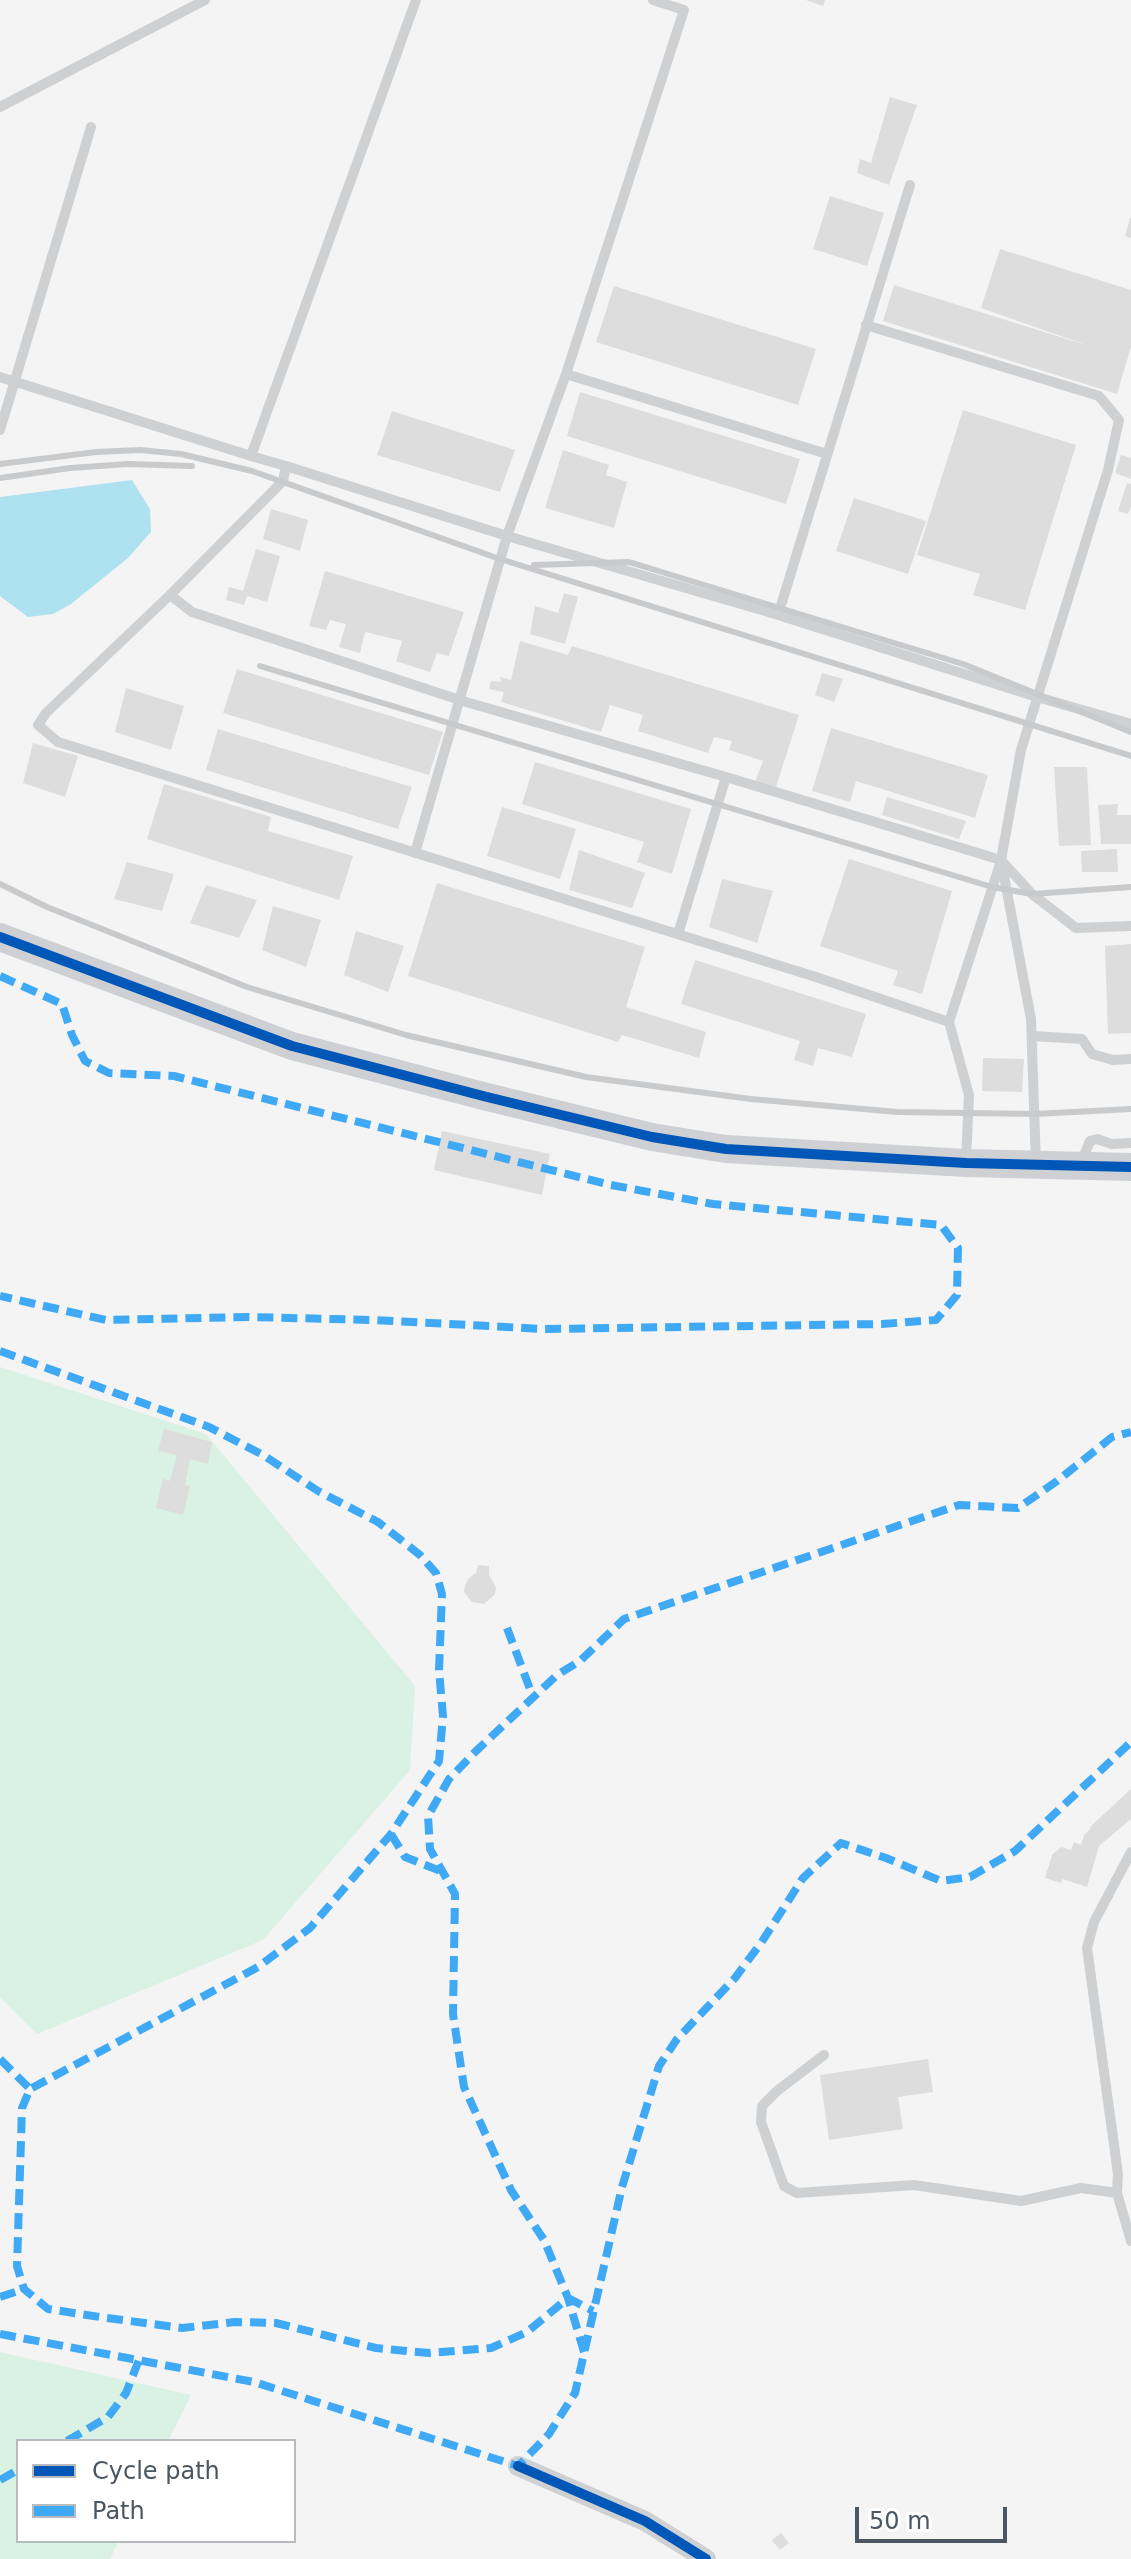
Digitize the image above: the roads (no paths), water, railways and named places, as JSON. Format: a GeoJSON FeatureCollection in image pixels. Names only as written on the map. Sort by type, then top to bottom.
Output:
{"type":"FeatureCollection","features":[{"type":"Feature","properties":{"kind":"street"},"geometry":{"type":"LineString","coordinates":[[0,937],[292,1046],[652,1137],[726,1149],[966,1163],[1131,1167]]}},
{"type":"Feature","properties":{"kind":"street"},"geometry":{"type":"LineString","coordinates":[[518,2466],[645,2521],[706,2559]]}},
{"type":"Feature","properties":{"kind":"lane"},"geometry":{"type":"LineString","coordinates":[[0,107],[205,0]]}},
{"type":"Feature","properties":{"kind":"lane"},"geometry":{"type":"LineString","coordinates":[[251,456],[416,0]]}},
{"type":"Feature","properties":{"kind":"lane"},"geometry":{"type":"LineString","coordinates":[[415,853],[507,536],[566,374],[684,10],[653,0]]}},
{"type":"Feature","properties":{"kind":"lane"},"geometry":{"type":"LineString","coordinates":[[0,430],[91,127]]}},
{"type":"Feature","properties":{"kind":"lane"},"geometry":{"type":"LineString","coordinates":[[778,615],[910,185]]}},
{"type":"Feature","properties":{"kind":"lane"},"geometry":{"type":"LineString","coordinates":[[866,325],[1099,396],[1119,420],[1108,470],[1021,750],[1001,860],[949,1022],[969,1095],[966,1163]]}},
{"type":"Feature","properties":{"kind":"lane"},"geometry":{"type":"LineString","coordinates":[[566,374],[827,454]]}},
{"type":"Feature","properties":{"kind":"lane"},"geometry":{"type":"LineString","coordinates":[[0,377],[507,536],[778,615],[1131,724]]}},
{"type":"Feature","properties":{"kind":"lane"},"geometry":{"type":"LineString","coordinates":[[286,466],[283,481],[170,595],[46,713],[38,725],[58,742],[816,977],[949,1022]]}},
{"type":"Feature","properties":{"kind":"lane"},"geometry":{"type":"LineString","coordinates":[[170,595],[192,612],[459,699],[1001,860],[1032,894],[1076,928],[1131,926]]}},
{"type":"Feature","properties":{"kind":"lane"},"geometry":{"type":"LineString","coordinates":[[678,934],[726,777]]}},
{"type":"Feature","properties":{"kind":"lane"},"geometry":{"type":"LineString","coordinates":[[1001,860],[1031,1019],[1036,1166]]}},
{"type":"Feature","properties":{"kind":"lane"},"geometry":{"type":"LineString","coordinates":[[1032,1036],[1082,1039],[1092,1054],[1113,1060],[1131,1059]]}},
{"type":"Feature","properties":{"kind":"lane"},"geometry":{"type":"LineString","coordinates":[[1080,1166],[1090,1141],[1131,1143]]}},
{"type":"Feature","properties":{"kind":"lane"},"geometry":{"type":"LineString","coordinates":[[1131,1852],[1094,1922],[1087,1948],[1118,2174],[1117,2193],[1131,2241]]}},
{"type":"Feature","properties":{"kind":"lane"},"geometry":{"type":"LineString","coordinates":[[824,2055],[762,2106],[761,2122],[784,2186],[797,2193],[914,2185],[1021,2201],[1081,2188],[1117,2193]]}},
{"type":"Feature","properties":{"kind":"water"},"geometry":{"type":"Polygon","coordinates":[[[132,480],[150,509],[151,532],[128,558],[71,604],[53,614],[28,617],[0,596],[0,497],[132,480]]]}},
{"type":"Feature","properties":{"kind":"railway"},"geometry":{"type":"LineString","coordinates":[[0,464],[140,450],[181,454],[252,471],[500,559],[1131,756]]}},
{"type":"Feature","properties":{"kind":"railway"},"geometry":{"type":"LineString","coordinates":[[0,478],[128,464],[192,466]]}},
{"type":"Feature","properties":{"kind":"railway"},"geometry":{"type":"LineString","coordinates":[[534,565],[629,562],[963,664],[1131,732]]}},
{"type":"Feature","properties":{"kind":"railway"},"geometry":{"type":"LineString","coordinates":[[260,666],[992,887],[1032,894],[1131,887]]}},
{"type":"Feature","properties":{"kind":"railway"},"geometry":{"type":"LineString","coordinates":[[0,884],[47,907],[247,987],[406,1035],[586,1077],[751,1099],[897,1112],[1035,1114],[1131,1109]]}}]}
